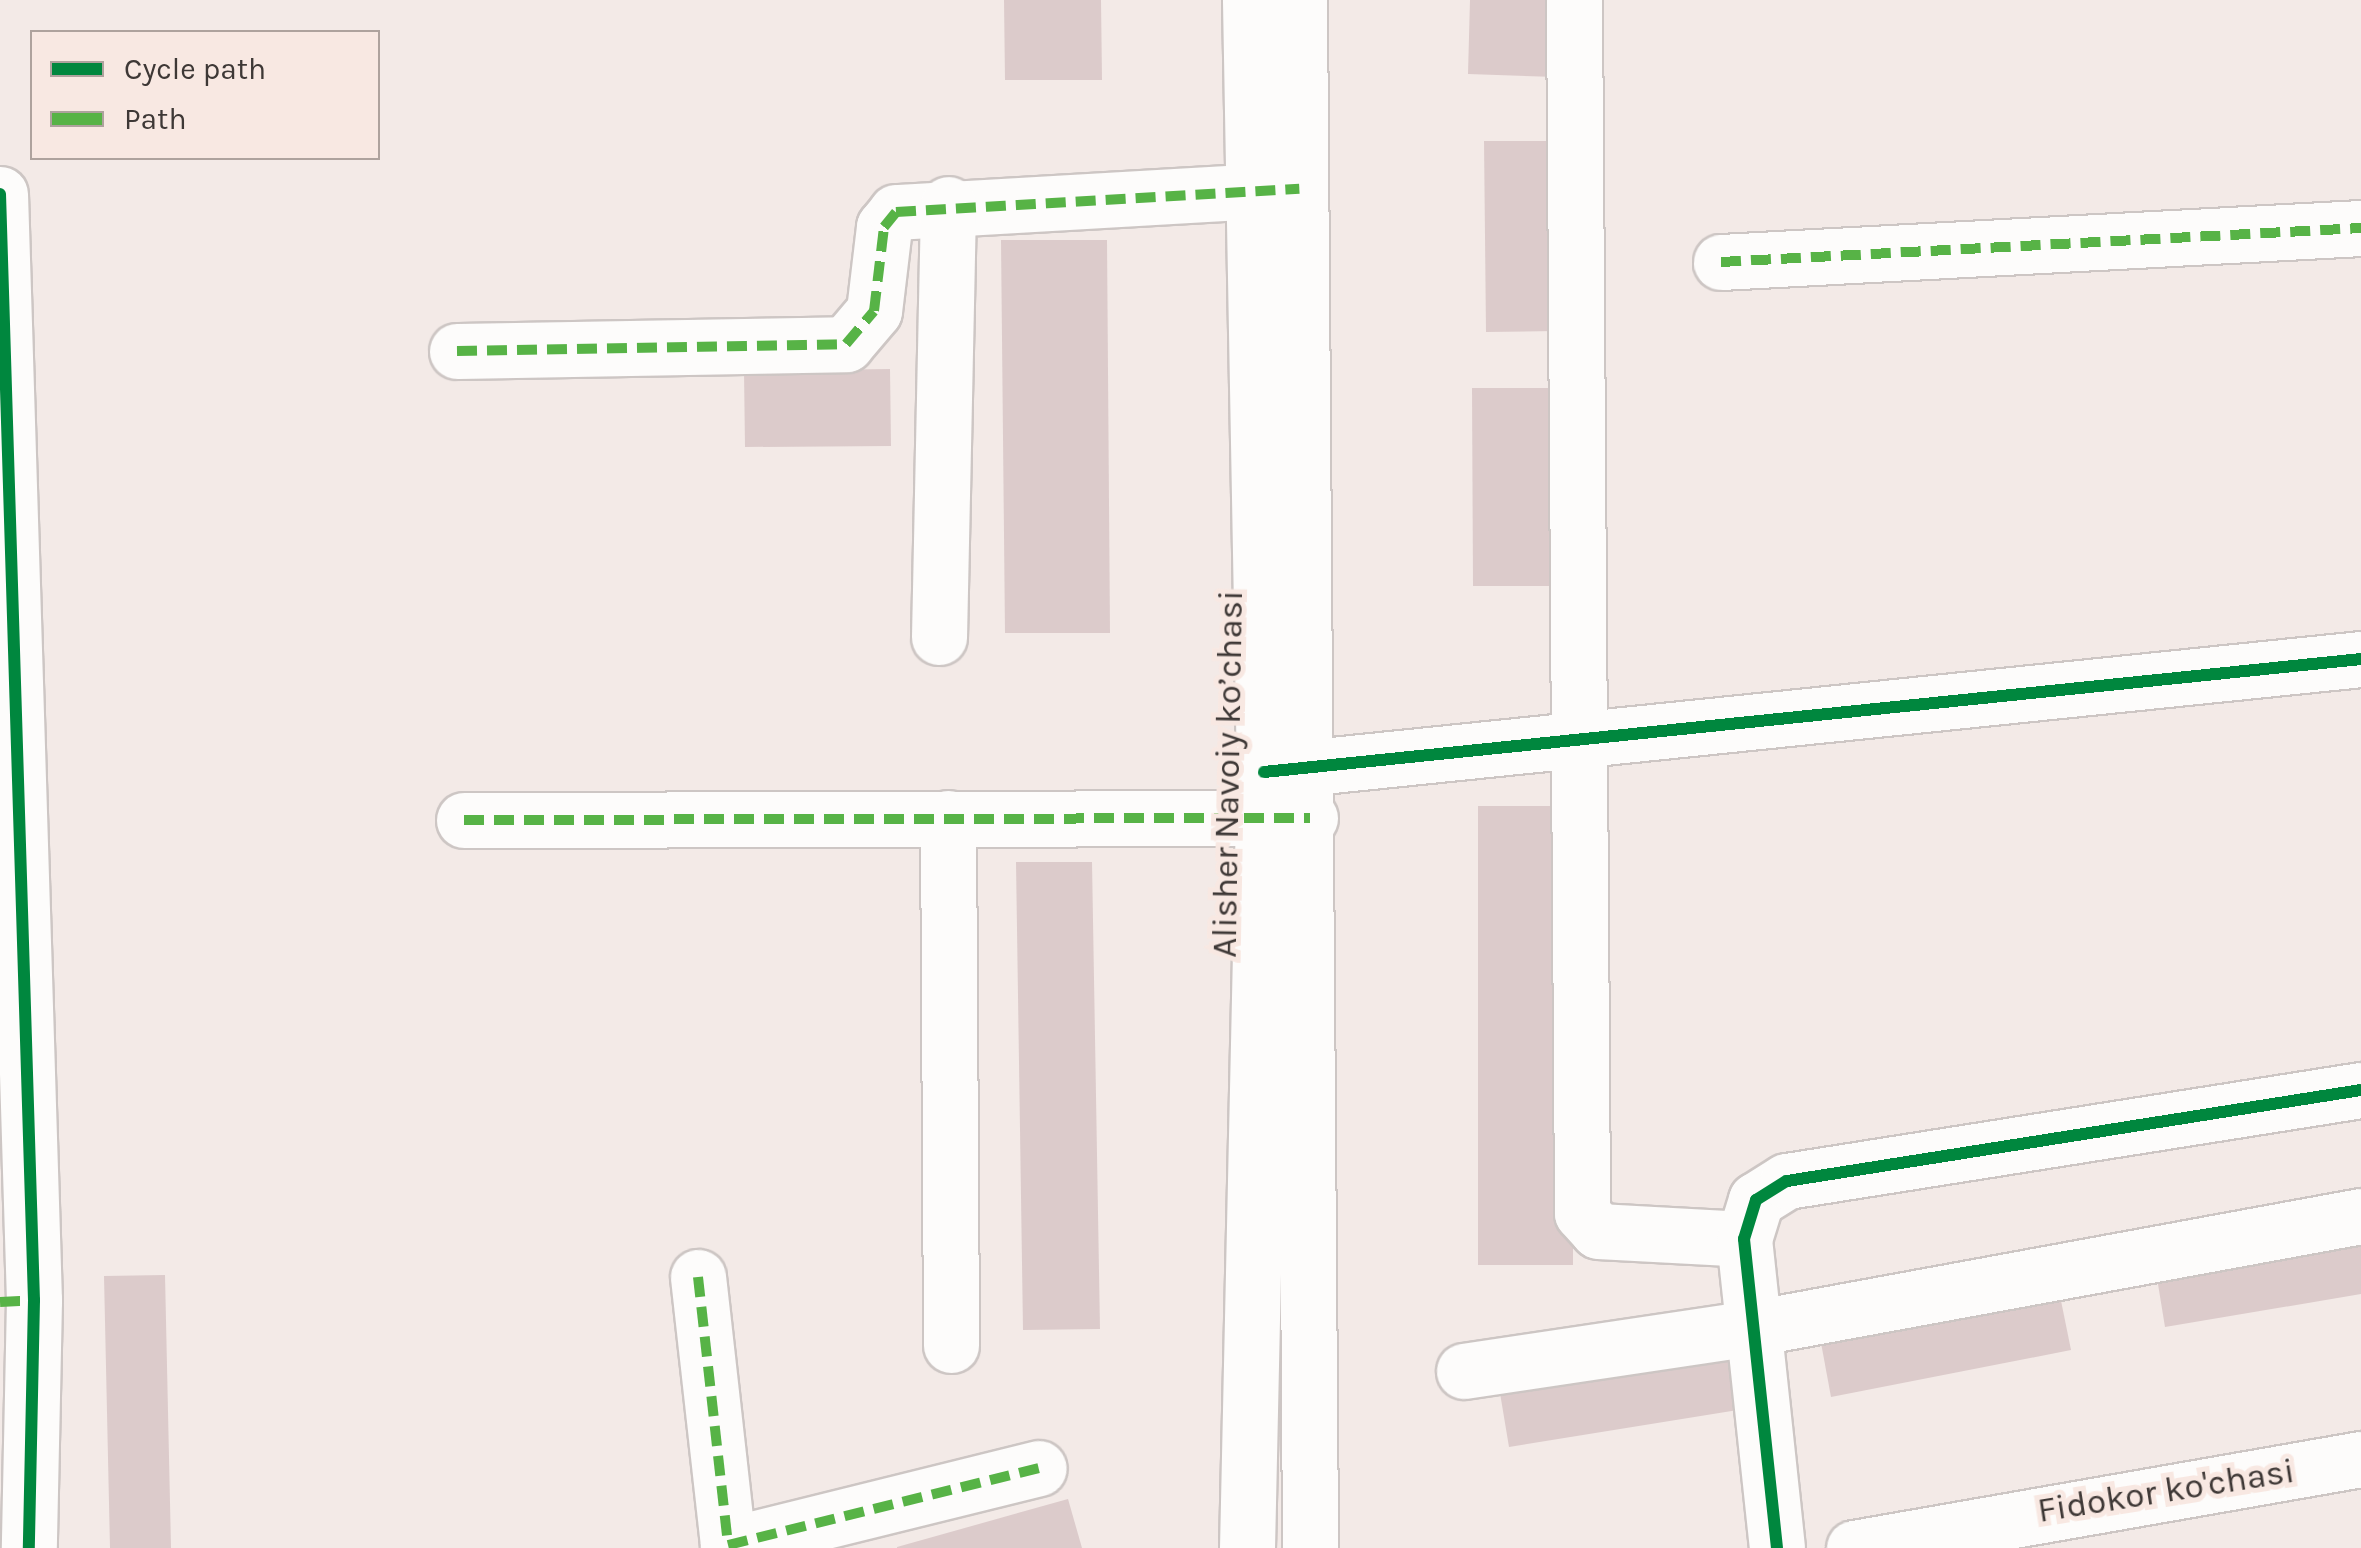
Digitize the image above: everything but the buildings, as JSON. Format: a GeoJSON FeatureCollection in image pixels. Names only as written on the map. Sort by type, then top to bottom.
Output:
{"type":"FeatureCollection","features":[{"type":"Feature","properties":{"kind":"street","name":"Alisher Navoiy ko’chasi"},"geometry":{"type":"LineString","coordinates":[[1250,0],[1274,187],[1286,795],[1310,1548]]}},
{"type":"Feature","properties":{"kind":"street","name":"Alisher Navoiy ko’chasi"},"geometry":{"type":"LineString","coordinates":[[1274,187],[1300,0]]}},
{"type":"Feature","properties":{"kind":"street"},"geometry":{"type":"LineString","coordinates":[[1574,0],[1575,743],[1582,1213],[1598,1231],[1744,1239]]}},
{"type":"Feature","properties":{"kind":"street"},"geometry":{"type":"LineString","coordinates":[[458,350],[846,344],[874,311],[884,227],[896,212],[948,204],[1274,187]]}},
{"type":"Feature","properties":{"kind":"street"},"geometry":{"type":"LineString","coordinates":[[0,194],[17,1301],[28,1548]]}},
{"type":"Feature","properties":{"kind":"street"},"geometry":{"type":"LineString","coordinates":[[939,637],[948,204]]}},
{"type":"Feature","properties":{"kind":"street"},"geometry":{"type":"LineString","coordinates":[[1721,262],[2361,228]]}},
{"type":"Feature","properties":{"kind":"street"},"geometry":{"type":"LineString","coordinates":[[464,820],[948,818],[1286,795],[1575,743],[2361,659]]}},
{"type":"Feature","properties":{"kind":"street","name":"Alisher Navoiy ko’chasi"},"geometry":{"type":"LineString","coordinates":[[1247,1548],[1286,795]]}},
{"type":"Feature","properties":{"kind":"street"},"geometry":{"type":"LineString","coordinates":[[948,818],[950,1345]]}},
{"type":"Feature","properties":{"kind":"street"},"geometry":{"type":"LineString","coordinates":[[1778,1548],[1744,1239],[1756,1200],[1787,1181],[2361,1090]]}},
{"type":"Feature","properties":{"kind":"street"},"geometry":{"type":"LineString","coordinates":[[1464,1371],[1753,1328],[2361,1216]]}},
{"type":"Feature","properties":{"kind":"street"},"geometry":{"type":"LineString","coordinates":[[698,1277],[726,1547],[1039,1468]]}},
{"type":"Feature","properties":{"kind":"street","name":"Fidokor ko'chasi"},"geometry":{"type":"LineString","coordinates":[[1854,1548],[2361,1459]]}},
{"type":"Feature","properties":{"kind":"marked path"},"geometry":{"type":"LineString","coordinates":[[457,351],[846,344],[874,311],[884,227],[896,212],[1299,189]]}},
{"type":"Feature","properties":{"kind":"marked path"},"geometry":{"type":"LineString","coordinates":[[1721,262],[2361,228]]}},
{"type":"Feature","properties":{"kind":"marked path"},"geometry":{"type":"LineString","coordinates":[[464,820],[1310,818]]}},
{"type":"Feature","properties":{"kind":"marked path"},"geometry":{"type":"LineString","coordinates":[[698,1277],[728,1545],[1039,1468]]}},
{"type":"Feature","properties":{"kind":"marked path"},"geometry":{"type":"LineString","coordinates":[[0,1302],[34,1300]]}},
{"type":"Feature","properties":{"kind":"cycle path"},"geometry":{"type":"LineString","coordinates":[[0,194],[34,1300],[29,1548]]}},
{"type":"Feature","properties":{"kind":"cycle path"},"geometry":{"type":"LineString","coordinates":[[1264,772],[2361,659]]}},
{"type":"Feature","properties":{"kind":"cycle path"},"geometry":{"type":"LineString","coordinates":[[1777,1548],[1744,1239],[1756,1200],[1787,1181],[2361,1090]]}}]}
